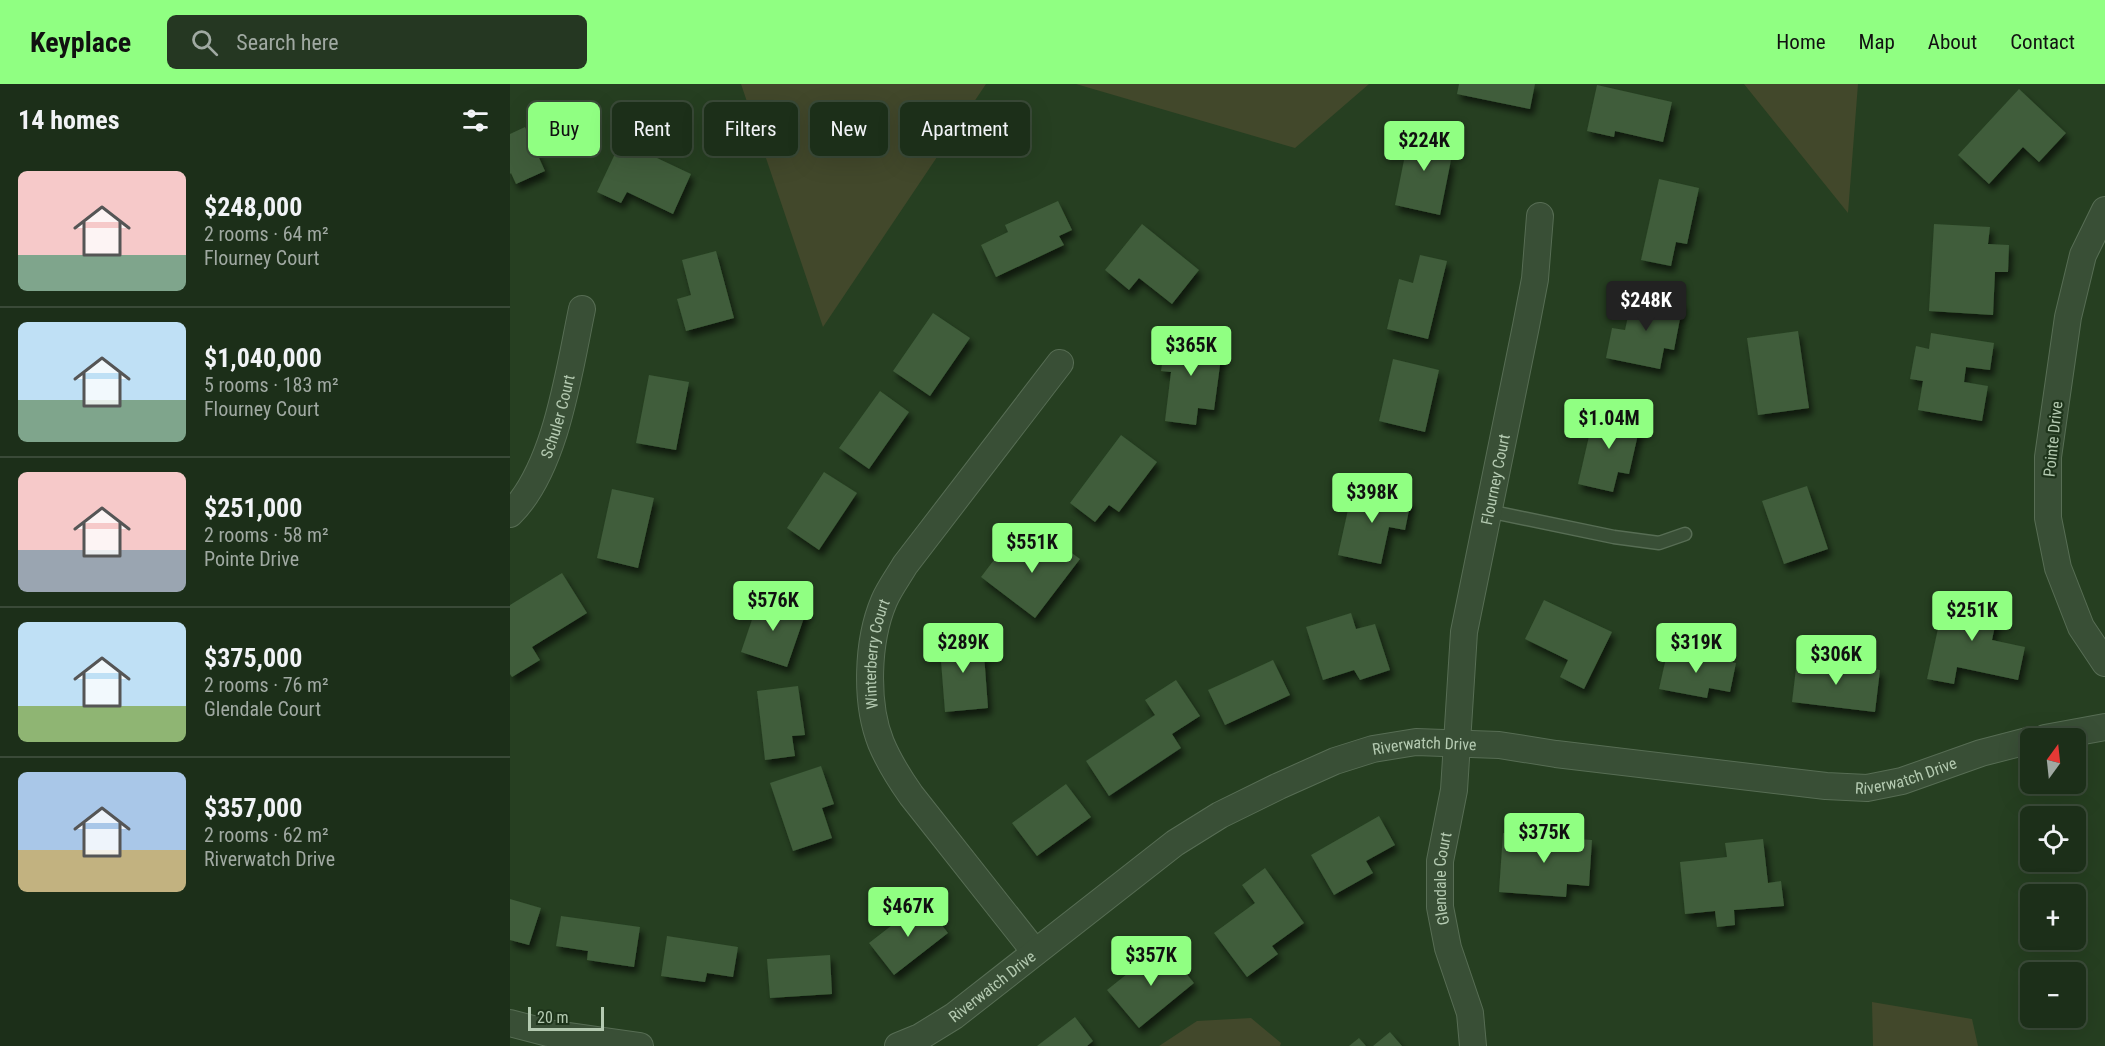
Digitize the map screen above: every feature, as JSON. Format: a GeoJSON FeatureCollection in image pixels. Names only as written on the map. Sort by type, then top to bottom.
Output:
{"type":"FeatureCollection","features":[{"type":"Feature","properties":{"kind":"street","name":"Pointe Drive"},"geometry":{"type":"LineString","coordinates":[[2105,210],[2083,255],[2068,317],[2048,458],[2049,518],[2058,568],[2081,627],[2105,663]]}},
{"type":"Feature","properties":{"kind":"street","name":"Flourney Court"},"geometry":{"type":"LineString","coordinates":[[1456,743],[1464,632],[1535,279],[1540,216]]}},
{"type":"Feature","properties":{"kind":"street","name":"Schuler Court"},"geometry":{"type":"LineString","coordinates":[[510,514],[521,504],[545,458],[562,403],[582,309]]}},
{"type":"Feature","properties":{"kind":"street","name":"Winterberry Court"},"geometry":{"type":"LineString","coordinates":[[1035,952],[910,795],[894,771],[880,741],[874,720],[871,680],[872,644],[884,602],[904,565],[1060,363]]}},
{"type":"Feature","properties":{"kind":"street"},"geometry":{"type":"LineString","coordinates":[[2086,731],[2105,728]]}},
{"type":"Feature","properties":{"kind":"street","name":"Riverwatch Drive"},"geometry":{"type":"LineString","coordinates":[[898,1046],[921,1037],[954,1016],[1175,843],[1220,815],[1259,795],[1335,761],[1372,749],[1416,742],[1499,745],[1568,756],[1803,784],[1867,788],[1902,781],[1981,753],[2020,743]]}},
{"type":"Feature","properties":{"kind":"street","name":"Glendale Court"},"geometry":{"type":"LineString","coordinates":[[1456,743],[1454,790],[1440,861],[1440,907],[1448,948],[1470,1013],[1473,1046]]}},
{"type":"Feature","properties":{"kind":"street"},"geometry":{"type":"LineString","coordinates":[[510,1023],[548,1033],[640,1046]]}},
{"type":"Feature","properties":{"kind":"lane"},"geometry":{"type":"LineString","coordinates":[[1488,511],[1614,537],[1659,543],[1685,534]]}},
{"type":"Feature","properties":{"kind":"green space"},"geometry":{"type":"Polygon","coordinates":[[[741,84],[986,84],[974,102],[900,102],[900,156],[938,156],[823,327],[765,156],[798,156],[798,102],[747,102],[741,84]]]}},
{"type":"Feature","properties":{"kind":"green space"},"geometry":{"type":"Polygon","coordinates":[[[1076,84],[1369,84],[1295,148],[1076,84]]]}},
{"type":"Feature","properties":{"kind":"green space"},"geometry":{"type":"Polygon","coordinates":[[[1744,84],[1858,84],[1848,213],[1744,84]]]}},
{"type":"Feature","properties":{"kind":"green space"},"geometry":{"type":"Polygon","coordinates":[[[1872,1002],[1972,1019],[1978,1046],[1873,1046],[1872,1002]]]}},
{"type":"Feature","properties":{"kind":"green space"},"geometry":{"type":"Polygon","coordinates":[[[1251,1018],[1281,1043],[1280,1046],[1159,1046],[1197,1021],[1251,1018]]]}},
{"type":"Feature","properties":{"kind":"building"},"geometry":{"type":"Polygon","coordinates":[[[1459,84],[1535,84],[1530,109],[1457,94],[1459,84]]]}},
{"type":"Feature","properties":{"kind":"building"},"geometry":{"type":"Polygon","coordinates":[[[1597,85],[1672,102],[1663,142],[1615,131],[1614,137],[1587,131],[1597,85]]]}},
{"type":"Feature","properties":{"kind":"building"},"geometry":{"type":"Polygon","coordinates":[[[2019,89],[2066,133],[2039,162],[2023,147],[1989,184],[1958,155],[2019,89]]]}},
{"type":"Feature","properties":{"kind":"building"},"geometry":{"type":"Polygon","coordinates":[[[1411,125],[1446,132],[1441,158],[1451,160],[1440,215],[1395,205],[1411,125]]]}},
{"type":"Feature","properties":{"kind":"building"},"geometry":{"type":"Polygon","coordinates":[[[525,127],[528,134],[528,156],[538,156],[545,171],[516,184],[510,174],[510,134],[525,127]]]}},
{"type":"Feature","properties":{"kind":"building"},"geometry":{"type":"Polygon","coordinates":[[[614,156],[653,156],[691,174],[673,214],[627,192],[621,203],[597,192],[614,156]]]}},
{"type":"Feature","properties":{"kind":"building"},"geometry":{"type":"Polygon","coordinates":[[[1659,179],[1699,188],[1687,244],[1676,242],[1671,266],[1641,260],[1659,179]]]}},
{"type":"Feature","properties":{"kind":"building"},"geometry":{"type":"Polygon","coordinates":[[[1058,201],[1072,230],[1059,236],[1064,245],[996,277],[981,245],[1008,232],[1005,225],[1058,201]]]}},
{"type":"Feature","properties":{"kind":"building"},"geometry":{"type":"Polygon","coordinates":[[[1142,224],[1199,270],[1172,304],[1139,278],[1129,290],[1105,270],[1142,224]]]}},
{"type":"Feature","properties":{"kind":"building"},"geometry":{"type":"Polygon","coordinates":[[[1934,224],[1990,227],[1988,244],[2009,245],[2008,272],[1995,272],[1993,315],[1929,311],[1934,224]]]}},
{"type":"Feature","properties":{"kind":"building"},"geometry":{"type":"Polygon","coordinates":[[[716,251],[734,318],[686,331],[677,299],[691,295],[682,260],[716,251]]]}},
{"type":"Feature","properties":{"kind":"building"},"geometry":{"type":"Polygon","coordinates":[[[1420,255],[1447,261],[1428,339],[1387,329],[1399,279],[1413,283],[1420,255]]]}},
{"type":"Feature","properties":{"kind":"building"},"geometry":{"type":"Polygon","coordinates":[[[1633,293],[1683,303],[1674,350],[1664,348],[1660,369],[1606,358],[1612,328],[1625,330],[1633,293]]]}},
{"type":"Feature","properties":{"kind":"building"},"geometry":{"type":"Polygon","coordinates":[[[933,313],[970,338],[930,396],[893,371],[933,313]]]}},
{"type":"Feature","properties":{"kind":"building"},"geometry":{"type":"Polygon","coordinates":[[[1798,331],[1809,408],[1758,415],[1747,338],[1798,331]]]}},
{"type":"Feature","properties":{"kind":"building"},"geometry":{"type":"Polygon","coordinates":[[[1931,333],[1994,343],[1990,370],[1966,367],[1964,382],[1988,386],[1982,421],[1918,410],[1923,381],[1910,379],[1916,346],[1929,349],[1931,333]]]}},
{"type":"Feature","properties":{"kind":"building"},"geometry":{"type":"Polygon","coordinates":[[[1166,336],[1223,343],[1214,410],[1198,408],[1196,425],[1165,421],[1171,372],[1161,371],[1166,336]]]}},
{"type":"Feature","properties":{"kind":"building"},"geometry":{"type":"Polygon","coordinates":[[[1393,359],[1439,370],[1425,432],[1379,421],[1393,359]]]}},
{"type":"Feature","properties":{"kind":"building"},"geometry":{"type":"Polygon","coordinates":[[[649,375],[689,382],[676,450],[636,443],[649,375]]]}},
{"type":"Feature","properties":{"kind":"building"},"geometry":{"type":"Polygon","coordinates":[[[880,391],[909,412],[869,469],[839,448],[880,391]]]}},
{"type":"Feature","properties":{"kind":"building"},"geometry":{"type":"Polygon","coordinates":[[[1595,410],[1641,421],[1629,474],[1618,472],[1613,492],[1578,484],[1595,410]]]}},
{"type":"Feature","properties":{"kind":"building"},"geometry":{"type":"Polygon","coordinates":[[[1121,435],[1157,462],[1119,512],[1109,505],[1095,522],[1070,503],[1121,435]]]}},
{"type":"Feature","properties":{"kind":"building"},"geometry":{"type":"Polygon","coordinates":[[[824,472],[857,493],[819,550],[787,528],[824,472]]]}},
{"type":"Feature","properties":{"kind":"building"},"geometry":{"type":"Polygon","coordinates":[[[1807,486],[1828,549],[1784,564],[1762,501],[1807,486]]]}},
{"type":"Feature","properties":{"kind":"building"},"geometry":{"type":"Polygon","coordinates":[[[1353,487],[1411,500],[1405,530],[1389,527],[1381,564],[1338,555],[1353,487]]]}},
{"type":"Feature","properties":{"kind":"building"},"geometry":{"type":"Polygon","coordinates":[[[612,489],[654,498],[638,568],[597,558],[612,489]]]}},
{"type":"Feature","properties":{"kind":"building"},"geometry":{"type":"Polygon","coordinates":[[[1043,532],[1080,559],[1035,618],[981,577],[1003,548],[1020,561],[1043,532]]]}},
{"type":"Feature","properties":{"kind":"building"},"geometry":{"type":"Polygon","coordinates":[[[562,573],[587,613],[532,647],[540,660],[512,677],[510,674],[510,605],[562,573]]]}},
{"type":"Feature","properties":{"kind":"building"},"geometry":{"type":"Polygon","coordinates":[[[1946,592],[2000,603],[1992,640],[2025,647],[2018,680],[1957,667],[1954,684],[1927,679],[1946,592]]]}},
{"type":"Feature","properties":{"kind":"building"},"geometry":{"type":"Polygon","coordinates":[[[760,596],[806,612],[787,667],[741,652],[760,596]]]}},
{"type":"Feature","properties":{"kind":"building"},"geometry":{"type":"Polygon","coordinates":[[[1544,600],[1612,632],[1584,689],[1560,677],[1568,660],[1525,639],[1544,600]]]}},
{"type":"Feature","properties":{"kind":"building"},"geometry":{"type":"Polygon","coordinates":[[[1351,613],[1356,629],[1375,624],[1390,670],[1360,680],[1354,670],[1323,680],[1306,627],[1351,613]]]}},
{"type":"Feature","properties":{"kind":"building"},"geometry":{"type":"Polygon","coordinates":[[[972,633],[974,655],[984,654],[988,708],[945,712],[939,636],[972,633]]]}},
{"type":"Feature","properties":{"kind":"building"},"geometry":{"type":"Polygon","coordinates":[[[1668,649],[1736,663],[1730,692],[1709,688],[1707,698],[1659,689],[1668,649]]]}},
{"type":"Feature","properties":{"kind":"building"},"geometry":{"type":"Polygon","coordinates":[[[1273,660],[1290,695],[1225,725],[1208,690],[1273,660]]]}},
{"type":"Feature","properties":{"kind":"building"},"geometry":{"type":"Polygon","coordinates":[[[1797,660],[1880,670],[1875,712],[1792,702],[1797,660]]]}},
{"type":"Feature","properties":{"kind":"building"},"geometry":{"type":"Polygon","coordinates":[[[1176,680],[1200,716],[1172,734],[1181,748],[1109,796],[1086,761],[1155,715],[1145,700],[1176,680]]]}},
{"type":"Feature","properties":{"kind":"building"},"geometry":{"type":"Polygon","coordinates":[[[798,686],[805,735],[792,736],[795,756],[765,760],[757,691],[798,686]]]}},
{"type":"Feature","properties":{"kind":"building"},"geometry":{"type":"Polygon","coordinates":[[[821,766],[834,804],[822,808],[832,838],[793,851],[770,783],[821,766]]]}},
{"type":"Feature","properties":{"kind":"building"},"geometry":{"type":"Polygon","coordinates":[[[1066,784],[1091,817],[1037,856],[1012,823],[1066,784]]]}},
{"type":"Feature","properties":{"kind":"building"},"geometry":{"type":"Polygon","coordinates":[[[1379,816],[1395,845],[1366,861],[1373,873],[1334,895],[1311,855],[1379,816]]]}},
{"type":"Feature","properties":{"kind":"building"},"geometry":{"type":"Polygon","coordinates":[[[1503,833],[1592,840],[1589,886],[1567,884],[1566,897],[1499,892],[1503,833]]]}},
{"type":"Feature","properties":{"kind":"building"},"geometry":{"type":"Polygon","coordinates":[[[1763,839],[1768,883],[1781,881],[1784,906],[1734,910],[1735,925],[1717,927],[1715,911],[1685,914],[1680,862],[1727,857],[1725,843],[1763,839]]]}},
{"type":"Feature","properties":{"kind":"building"},"geometry":{"type":"Polygon","coordinates":[[[1265,868],[1304,923],[1272,946],[1278,954],[1247,977],[1214,933],[1255,903],[1242,885],[1265,868]]]}},
{"type":"Feature","properties":{"kind":"building"},"geometry":{"type":"Polygon","coordinates":[[[510,899],[541,908],[529,945],[510,940],[510,899]]]}},
{"type":"Feature","properties":{"kind":"building"},"geometry":{"type":"Polygon","coordinates":[[[923,901],[948,933],[894,975],[869,943],[923,901]]]}},
{"type":"Feature","properties":{"kind":"building"},"geometry":{"type":"Polygon","coordinates":[[[561,916],[640,927],[634,967],[587,960],[588,951],[556,946],[561,916]]]}},
{"type":"Feature","properties":{"kind":"building"},"geometry":{"type":"Polygon","coordinates":[[[667,936],[738,947],[733,977],[707,973],[705,982],[661,976],[667,936]]]}},
{"type":"Feature","properties":{"kind":"building"},"geometry":{"type":"Polygon","coordinates":[[[1163,945],[1194,983],[1139,1028],[1107,990],[1163,945]]]}},
{"type":"Feature","properties":{"kind":"building"},"geometry":{"type":"Polygon","coordinates":[[[830,955],[832,994],[770,998],[767,959],[830,955]]]}},
{"type":"Feature","properties":{"kind":"building"},"geometry":{"type":"Polygon","coordinates":[[[1075,1017],[1093,1041],[1087,1046],[1037,1046],[1075,1017]]]}},
{"type":"Feature","properties":{"kind":"building"},"geometry":{"type":"Polygon","coordinates":[[[1390,1032],[1402,1046],[1373,1046],[1390,1032]]]}},
{"type":"Feature","properties":{"kind":"building"},"geometry":{"type":"Polygon","coordinates":[[[1359,1038],[1366,1046],[1349,1046],[1359,1038]]]}}]}
